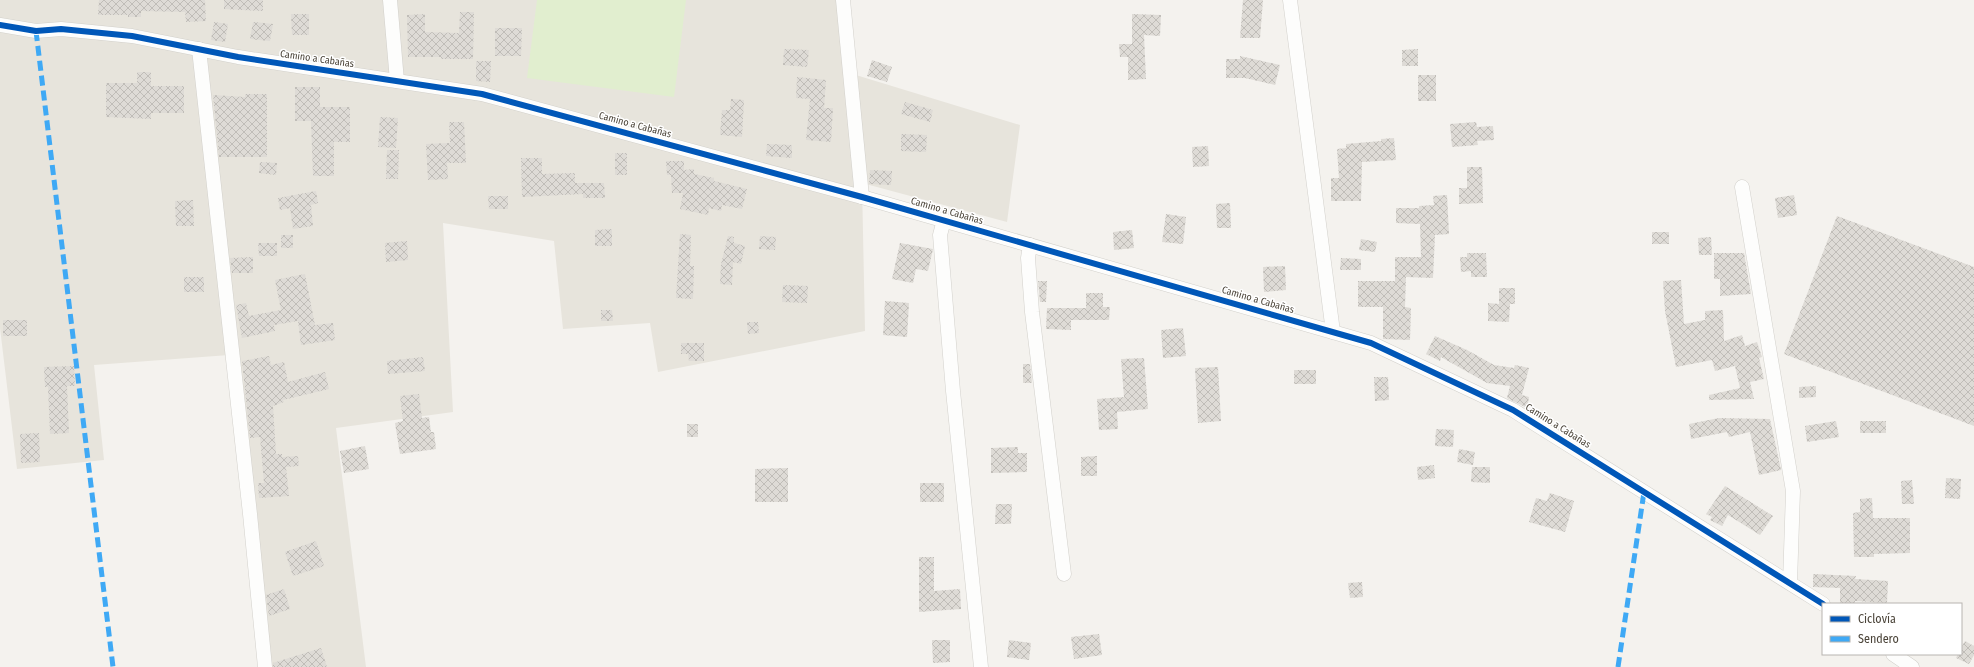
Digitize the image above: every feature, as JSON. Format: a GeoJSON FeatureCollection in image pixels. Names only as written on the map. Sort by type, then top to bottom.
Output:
{"type":"FeatureCollection","features":[{"type":"Feature","properties":{"kind":"street"},"geometry":{"type":"LineString","coordinates":[[390,0],[397,81]]}},
{"type":"Feature","properties":{"kind":"street"},"geometry":{"type":"LineString","coordinates":[[842,0],[862,197]]}},
{"type":"Feature","properties":{"kind":"street"},"geometry":{"type":"LineString","coordinates":[[1290,0],[1333,332]]}},
{"type":"Feature","properties":{"kind":"street","name":"Camino a Cabañas"},"geometry":{"type":"LineString","coordinates":[[0,25],[36,31],[61,29],[132,36],[238,57],[482,94],[862,197],[1371,343],[1513,410],[1822,603]]}},
{"type":"Feature","properties":{"kind":"street"},"geometry":{"type":"LineString","coordinates":[[199,49],[250,514],[265,667]]}},
{"type":"Feature","properties":{"kind":"street"},"geometry":{"type":"LineString","coordinates":[[1742,187],[1793,491],[1790,583]]}},
{"type":"Feature","properties":{"kind":"street"},"geometry":{"type":"LineString","coordinates":[[944,220],[940,235],[952,376],[981,667]]}},
{"type":"Feature","properties":{"kind":"street"},"geometry":{"type":"LineString","coordinates":[[1030,245],[1028,258],[1032,312],[1064,574]]}},
{"type":"Feature","properties":{"kind":"street"},"geometry":{"type":"LineString","coordinates":[[1894,655],[1912,667]]}},
{"type":"Feature","properties":{"kind":"shaded area"},"geometry":{"type":"Polygon","coordinates":[[[0,0],[838,0],[846,72],[1020,125],[1007,222],[862,183],[865,331],[658,372],[650,323],[563,329],[554,241],[443,223],[453,412],[336,428],[366,667],[259,667],[229,355],[94,365],[104,460],[17,469],[0,328],[0,0]]]}},
{"type":"Feature","properties":{"kind":"green space"},"geometry":{"type":"Polygon","coordinates":[[[537,0],[686,0],[674,97],[527,78],[537,0]]]}},
{"type":"Feature","properties":{"kind":"building"},"geometry":{"type":"Polygon","coordinates":[[[99,0],[205,0],[206,21],[186,22],[185,12],[141,11],[141,17],[128,17],[128,15],[98,15],[99,0]]]}},
{"type":"Feature","properties":{"kind":"building"},"geometry":{"type":"Polygon","coordinates":[[[224,0],[263,0],[263,11],[224,9],[224,0]]]}},
{"type":"Feature","properties":{"kind":"building"},"geometry":{"type":"Polygon","coordinates":[[[1243,0],[1263,0],[1260,38],[1240,38],[1243,0]]]}},
{"type":"Feature","properties":{"kind":"building"},"geometry":{"type":"Polygon","coordinates":[[[460,12],[474,12],[473,59],[408,57],[407,15],[425,14],[425,32],[459,33],[460,12]]]}},
{"type":"Feature","properties":{"kind":"building"},"geometry":{"type":"Polygon","coordinates":[[[291,14],[309,14],[309,35],[292,35],[291,14]]]}},
{"type":"Feature","properties":{"kind":"building"},"geometry":{"type":"Polygon","coordinates":[[[1132,14],[1161,15],[1160,36],[1144,35],[1146,79],[1128,80],[1128,57],[1120,57],[1119,44],[1132,44],[1132,14]]]}},
{"type":"Feature","properties":{"kind":"building"},"geometry":{"type":"Polygon","coordinates":[[[214,22],[228,24],[225,42],[211,40],[214,22]]]}},
{"type":"Feature","properties":{"kind":"building"},"geometry":{"type":"Polygon","coordinates":[[[253,22],[273,24],[270,41],[250,39],[253,22]]]}},
{"type":"Feature","properties":{"kind":"building"},"geometry":{"type":"Polygon","coordinates":[[[495,28],[522,28],[521,56],[495,56],[495,28]]]}},
{"type":"Feature","properties":{"kind":"building"},"geometry":{"type":"Polygon","coordinates":[[[784,49],[809,50],[807,67],[783,65],[784,49]]]}},
{"type":"Feature","properties":{"kind":"building"},"geometry":{"type":"Polygon","coordinates":[[[1418,49],[1418,66],[1402,66],[1402,50],[1418,49]]]}},
{"type":"Feature","properties":{"kind":"building"},"geometry":{"type":"Polygon","coordinates":[[[1240,56],[1280,65],[1275,85],[1245,78],[1226,78],[1226,59],[1240,59],[1240,56]]]}},
{"type":"Feature","properties":{"kind":"building"},"geometry":{"type":"Polygon","coordinates":[[[872,60],[892,67],[887,82],[867,76],[872,60]]]}},
{"type":"Feature","properties":{"kind":"building"},"geometry":{"type":"Polygon","coordinates":[[[476,61],[491,61],[490,82],[476,81],[476,61]]]}},
{"type":"Feature","properties":{"kind":"building"},"geometry":{"type":"Polygon","coordinates":[[[137,72],[151,72],[151,86],[184,86],[184,113],[151,113],[151,119],[106,117],[106,83],[137,83],[137,72]]]}},
{"type":"Feature","properties":{"kind":"building"},"geometry":{"type":"Polygon","coordinates":[[[1418,75],[1436,75],[1436,101],[1418,101],[1418,75]]]}},
{"type":"Feature","properties":{"kind":"building"},"geometry":{"type":"Polygon","coordinates":[[[797,77],[826,80],[824,108],[833,108],[831,142],[806,140],[810,99],[796,98],[797,77]]]}},
{"type":"Feature","properties":{"kind":"building"},"geometry":{"type":"Polygon","coordinates":[[[295,87],[320,87],[320,107],[350,107],[350,142],[334,142],[334,176],[313,176],[311,121],[295,121],[295,87]]]}},
{"type":"Feature","properties":{"kind":"building"},"geometry":{"type":"Polygon","coordinates":[[[245,94],[267,94],[267,157],[219,157],[213,95],[245,97],[245,94]]]}},
{"type":"Feature","properties":{"kind":"building"},"geometry":{"type":"Polygon","coordinates":[[[731,99],[744,100],[742,137],[720,135],[722,110],[730,110],[731,99]]]}},
{"type":"Feature","properties":{"kind":"building"},"geometry":{"type":"Polygon","coordinates":[[[905,102],[933,110],[930,122],[901,114],[905,102]]]}},
{"type":"Feature","properties":{"kind":"building"},"geometry":{"type":"Polygon","coordinates":[[[380,117],[398,118],[396,148],[378,147],[380,117]]]}},
{"type":"Feature","properties":{"kind":"building"},"geometry":{"type":"Polygon","coordinates":[[[449,122],[464,122],[466,163],[447,163],[448,179],[428,180],[426,144],[450,143],[449,122]]]}},
{"type":"Feature","properties":{"kind":"building"},"geometry":{"type":"Polygon","coordinates":[[[1476,122],[1477,127],[1493,126],[1494,140],[1477,141],[1478,145],[1452,147],[1450,124],[1476,122]]]}},
{"type":"Feature","properties":{"kind":"building"},"geometry":{"type":"Polygon","coordinates":[[[901,134],[927,135],[926,152],[901,151],[901,134]]]}},
{"type":"Feature","properties":{"kind":"building"},"geometry":{"type":"Polygon","coordinates":[[[1394,138],[1396,160],[1362,162],[1361,201],[1331,201],[1331,178],[1339,178],[1337,149],[1346,148],[1346,144],[1381,141],[1381,139],[1394,138]]]}},
{"type":"Feature","properties":{"kind":"building"},"geometry":{"type":"Polygon","coordinates":[[[767,144],[792,145],[792,158],[766,156],[767,144]]]}},
{"type":"Feature","properties":{"kind":"building"},"geometry":{"type":"Polygon","coordinates":[[[1208,146],[1209,166],[1193,167],[1192,147],[1208,146]]]}},
{"type":"Feature","properties":{"kind":"building"},"geometry":{"type":"Polygon","coordinates":[[[387,150],[399,150],[398,179],[386,179],[387,150]]]}},
{"type":"Feature","properties":{"kind":"building"},"geometry":{"type":"Polygon","coordinates":[[[615,153],[627,153],[627,175],[615,175],[615,153]]]}},
{"type":"Feature","properties":{"kind":"building"},"geometry":{"type":"Polygon","coordinates":[[[521,158],[542,158],[542,174],[575,173],[575,183],[604,183],[605,198],[583,198],[583,194],[522,197],[521,158]]]}},
{"type":"Feature","properties":{"kind":"building"},"geometry":{"type":"Polygon","coordinates":[[[666,161],[684,161],[684,170],[694,169],[694,174],[714,178],[714,181],[747,189],[742,209],[722,205],[721,211],[709,208],[708,215],[680,209],[683,193],[672,193],[671,175],[667,175],[666,161]]]}},
{"type":"Feature","properties":{"kind":"building"},"geometry":{"type":"Polygon","coordinates":[[[260,162],[277,163],[276,175],[259,173],[260,162]]]}},
{"type":"Feature","properties":{"kind":"building"},"geometry":{"type":"Polygon","coordinates":[[[1467,167],[1482,167],[1483,203],[1459,204],[1459,188],[1467,188],[1467,167]]]}},
{"type":"Feature","properties":{"kind":"building"},"geometry":{"type":"Polygon","coordinates":[[[870,170],[892,171],[891,185],[869,184],[870,170]]]}},
{"type":"Feature","properties":{"kind":"building"},"geometry":{"type":"Polygon","coordinates":[[[316,191],[318,203],[311,205],[313,226],[293,229],[290,208],[280,210],[278,198],[316,191]]]}},
{"type":"Feature","properties":{"kind":"building"},"geometry":{"type":"Polygon","coordinates":[[[1447,195],[1449,234],[1435,235],[1433,278],[1406,277],[1405,307],[1411,308],[1410,340],[1383,339],[1383,307],[1358,307],[1358,281],[1395,281],[1395,257],[1421,257],[1420,224],[1396,223],[1396,208],[1419,208],[1419,206],[1434,205],[1433,196],[1447,195]]]}},
{"type":"Feature","properties":{"kind":"building"},"geometry":{"type":"Polygon","coordinates":[[[1794,195],[1797,215],[1778,218],[1775,198],[1794,195]]]}},
{"type":"Feature","properties":{"kind":"building"},"geometry":{"type":"Polygon","coordinates":[[[488,196],[508,196],[508,209],[489,209],[488,196]]]}},
{"type":"Feature","properties":{"kind":"building"},"geometry":{"type":"Polygon","coordinates":[[[193,200],[194,226],[176,226],[175,201],[193,200]]]}},
{"type":"Feature","properties":{"kind":"building"},"geometry":{"type":"Polygon","coordinates":[[[1230,203],[1231,228],[1217,228],[1216,204],[1230,203]]]}},
{"type":"Feature","properties":{"kind":"building"},"geometry":{"type":"Polygon","coordinates":[[[1166,214],[1186,217],[1183,244],[1162,242],[1166,214]]]}},
{"type":"Feature","properties":{"kind":"building"},"geometry":{"type":"Polygon","coordinates":[[[1837,216],[1974,267],[1974,426],[1784,354],[1837,216]]]}},
{"type":"Feature","properties":{"kind":"building"},"geometry":{"type":"Polygon","coordinates":[[[612,229],[612,246],[595,246],[595,230],[612,229]]]}},
{"type":"Feature","properties":{"kind":"building"},"geometry":{"type":"Polygon","coordinates":[[[1132,230],[1134,248],[1114,250],[1113,232],[1132,230]]]}},
{"type":"Feature","properties":{"kind":"building"},"geometry":{"type":"Polygon","coordinates":[[[1652,232],[1669,232],[1669,244],[1652,244],[1652,232]]]}},
{"type":"Feature","properties":{"kind":"building"},"geometry":{"type":"Polygon","coordinates":[[[680,234],[691,235],[690,266],[694,266],[693,299],[676,298],[680,234]]]}},
{"type":"Feature","properties":{"kind":"building"},"geometry":{"type":"Polygon","coordinates":[[[281,235],[293,235],[293,248],[281,248],[281,235]]]}},
{"type":"Feature","properties":{"kind":"building"},"geometry":{"type":"Polygon","coordinates":[[[728,236],[734,237],[734,243],[745,246],[741,264],[733,262],[732,285],[720,284],[721,264],[728,236]]]}},
{"type":"Feature","properties":{"kind":"building"},"geometry":{"type":"Polygon","coordinates":[[[760,236],[776,237],[775,250],[759,249],[760,236]]]}},
{"type":"Feature","properties":{"kind":"building"},"geometry":{"type":"Polygon","coordinates":[[[1711,237],[1712,255],[1699,255],[1698,238],[1711,237]]]}},
{"type":"Feature","properties":{"kind":"building"},"geometry":{"type":"Polygon","coordinates":[[[1361,239],[1377,242],[1375,252],[1359,250],[1361,239]]]}},
{"type":"Feature","properties":{"kind":"building"},"geometry":{"type":"Polygon","coordinates":[[[407,241],[408,260],[386,262],[385,243],[407,241]]]}},
{"type":"Feature","properties":{"kind":"building"},"geometry":{"type":"Polygon","coordinates":[[[258,243],[277,243],[277,256],[259,256],[258,243]]]}},
{"type":"Feature","properties":{"kind":"building"},"geometry":{"type":"Polygon","coordinates":[[[900,243],[933,249],[928,271],[916,269],[913,283],[892,279],[900,243]]]}},
{"type":"Feature","properties":{"kind":"building"},"geometry":{"type":"Polygon","coordinates":[[[1467,253],[1486,253],[1487,277],[1471,277],[1471,271],[1461,272],[1460,257],[1467,257],[1467,253]]]}},
{"type":"Feature","properties":{"kind":"building"},"geometry":{"type":"Polygon","coordinates":[[[1714,253],[1744,253],[1751,294],[1720,296],[1720,279],[1714,279],[1714,253]]]}},
{"type":"Feature","properties":{"kind":"building"},"geometry":{"type":"Polygon","coordinates":[[[253,257],[253,273],[232,273],[230,258],[253,257]]]}},
{"type":"Feature","properties":{"kind":"building"},"geometry":{"type":"Polygon","coordinates":[[[1341,258],[1361,259],[1361,270],[1340,270],[1341,258]]]}},
{"type":"Feature","properties":{"kind":"building"},"geometry":{"type":"Polygon","coordinates":[[[1285,266],[1286,290],[1264,292],[1263,267],[1285,266]]]}},
{"type":"Feature","properties":{"kind":"building"},"geometry":{"type":"Polygon","coordinates":[[[305,274],[315,325],[333,323],[335,340],[301,345],[298,321],[274,325],[275,331],[242,338],[236,305],[246,303],[249,316],[281,310],[275,280],[305,274]]]}},
{"type":"Feature","properties":{"kind":"building"},"geometry":{"type":"Polygon","coordinates":[[[184,277],[204,277],[204,292],[184,292],[184,277]]]}},
{"type":"Feature","properties":{"kind":"building"},"geometry":{"type":"Polygon","coordinates":[[[1681,280],[1684,324],[1705,320],[1705,311],[1723,310],[1724,341],[1742,335],[1745,346],[1757,342],[1762,357],[1759,358],[1764,379],[1750,382],[1754,399],[1709,400],[1709,395],[1740,388],[1735,366],[1715,371],[1712,360],[1676,367],[1665,311],[1663,281],[1681,280]]]}},
{"type":"Feature","properties":{"kind":"building"},"geometry":{"type":"Polygon","coordinates":[[[1038,281],[1047,281],[1046,302],[1040,302],[1038,281]]]}},
{"type":"Feature","properties":{"kind":"building"},"geometry":{"type":"Polygon","coordinates":[[[783,285],[808,286],[807,303],[782,302],[783,285]]]}},
{"type":"Feature","properties":{"kind":"building"},"geometry":{"type":"Polygon","coordinates":[[[1499,288],[1515,288],[1515,304],[1510,304],[1509,322],[1488,321],[1488,303],[1499,304],[1499,288]]]}},
{"type":"Feature","properties":{"kind":"building"},"geometry":{"type":"Polygon","coordinates":[[[1086,293],[1103,293],[1103,307],[1110,307],[1109,320],[1071,320],[1071,330],[1046,329],[1047,308],[1086,308],[1086,293]]]}},
{"type":"Feature","properties":{"kind":"building"},"geometry":{"type":"Polygon","coordinates":[[[885,301],[909,303],[907,337],[883,335],[885,301]]]}},
{"type":"Feature","properties":{"kind":"building"},"geometry":{"type":"Polygon","coordinates":[[[601,310],[612,310],[613,321],[601,321],[601,310]]]}},
{"type":"Feature","properties":{"kind":"building"},"geometry":{"type":"Polygon","coordinates":[[[3,320],[27,320],[27,336],[3,336],[3,320]]]}},
{"type":"Feature","properties":{"kind":"building"},"geometry":{"type":"Polygon","coordinates":[[[747,322],[758,322],[759,333],[748,334],[747,322]]]}},
{"type":"Feature","properties":{"kind":"building"},"geometry":{"type":"Polygon","coordinates":[[[1183,328],[1186,356],[1163,358],[1161,330],[1183,328]]]}},
{"type":"Feature","properties":{"kind":"building"},"geometry":{"type":"Polygon","coordinates":[[[1435,336],[1467,350],[1494,365],[1514,368],[1515,365],[1529,368],[1522,395],[1529,397],[1527,408],[1507,398],[1510,386],[1487,383],[1441,357],[1440,361],[1426,354],[1435,336]]]}},
{"type":"Feature","properties":{"kind":"building"},"geometry":{"type":"Polygon","coordinates":[[[681,343],[704,343],[704,361],[689,361],[688,354],[681,354],[681,343]]]}},
{"type":"Feature","properties":{"kind":"building"},"geometry":{"type":"Polygon","coordinates":[[[269,356],[271,365],[284,362],[288,382],[325,372],[329,389],[283,400],[284,402],[273,406],[276,454],[282,454],[282,457],[298,456],[299,466],[286,467],[289,496],[259,498],[258,483],[264,483],[260,437],[250,438],[242,361],[269,356]]]}},
{"type":"Feature","properties":{"kind":"building"},"geometry":{"type":"Polygon","coordinates":[[[423,357],[425,371],[388,374],[387,361],[423,357]]]}},
{"type":"Feature","properties":{"kind":"building"},"geometry":{"type":"Polygon","coordinates":[[[1144,358],[1148,409],[1117,412],[1118,429],[1099,430],[1097,399],[1124,397],[1121,359],[1144,358]]]}},
{"type":"Feature","properties":{"kind":"building"},"geometry":{"type":"Polygon","coordinates":[[[1023,364],[1030,364],[1032,383],[1023,383],[1023,364]]]}},
{"type":"Feature","properties":{"kind":"building"},"geometry":{"type":"Polygon","coordinates":[[[74,366],[75,386],[67,386],[69,433],[50,434],[48,387],[45,387],[44,367],[74,366]]]}},
{"type":"Feature","properties":{"kind":"building"},"geometry":{"type":"Polygon","coordinates":[[[1218,367],[1221,421],[1198,423],[1195,368],[1218,367]]]}},
{"type":"Feature","properties":{"kind":"building"},"geometry":{"type":"Polygon","coordinates":[[[1294,370],[1316,370],[1316,384],[1294,384],[1294,370]]]}},
{"type":"Feature","properties":{"kind":"building"},"geometry":{"type":"Polygon","coordinates":[[[1374,377],[1388,377],[1389,400],[1375,401],[1374,377]]]}},
{"type":"Feature","properties":{"kind":"building"},"geometry":{"type":"Polygon","coordinates":[[[1816,386],[1816,397],[1799,398],[1799,387],[1816,386]]]}},
{"type":"Feature","properties":{"kind":"building"},"geometry":{"type":"Polygon","coordinates":[[[419,394],[422,418],[429,417],[431,432],[434,432],[436,449],[400,454],[395,423],[403,421],[400,396],[419,394]]]}},
{"type":"Feature","properties":{"kind":"building"},"geometry":{"type":"Polygon","coordinates":[[[1719,418],[1770,419],[1781,470],[1759,475],[1750,432],[1729,437],[1727,432],[1691,439],[1689,424],[1719,418]]]}},
{"type":"Feature","properties":{"kind":"building"},"geometry":{"type":"Polygon","coordinates":[[[1836,421],[1839,437],[1807,442],[1805,426],[1836,421]]]}},
{"type":"Feature","properties":{"kind":"building"},"geometry":{"type":"Polygon","coordinates":[[[1860,421],[1886,421],[1886,433],[1860,433],[1860,421]]]}},
{"type":"Feature","properties":{"kind":"building"},"geometry":{"type":"Polygon","coordinates":[[[687,424],[698,424],[698,437],[687,437],[687,424]]]}},
{"type":"Feature","properties":{"kind":"building"},"geometry":{"type":"Polygon","coordinates":[[[1436,429],[1454,430],[1453,447],[1435,446],[1436,429]]]}},
{"type":"Feature","properties":{"kind":"building"},"geometry":{"type":"Polygon","coordinates":[[[39,433],[40,462],[21,463],[20,434],[39,433]]]}},
{"type":"Feature","properties":{"kind":"building"},"geometry":{"type":"Polygon","coordinates":[[[365,446],[369,469],[344,473],[340,451],[365,446]]]}},
{"type":"Feature","properties":{"kind":"building"},"geometry":{"type":"Polygon","coordinates":[[[1018,447],[1018,453],[1027,453],[1027,472],[991,473],[991,448],[1018,447]]]}},
{"type":"Feature","properties":{"kind":"building"},"geometry":{"type":"Polygon","coordinates":[[[1459,449],[1475,452],[1473,465],[1457,462],[1459,449]]]}},
{"type":"Feature","properties":{"kind":"building"},"geometry":{"type":"Polygon","coordinates":[[[1097,456],[1097,476],[1081,476],[1081,457],[1097,456]]]}},
{"type":"Feature","properties":{"kind":"building"},"geometry":{"type":"Polygon","coordinates":[[[1434,465],[1435,478],[1418,480],[1417,467],[1434,465]]]}},
{"type":"Feature","properties":{"kind":"building"},"geometry":{"type":"Polygon","coordinates":[[[1472,467],[1490,467],[1490,483],[1471,482],[1472,467]]]}},
{"type":"Feature","properties":{"kind":"building"},"geometry":{"type":"Polygon","coordinates":[[[788,468],[788,502],[755,502],[755,469],[788,468]]]}},
{"type":"Feature","properties":{"kind":"building"},"geometry":{"type":"Polygon","coordinates":[[[1946,478],[1961,479],[1960,499],[1945,498],[1946,478]]]}},
{"type":"Feature","properties":{"kind":"building"},"geometry":{"type":"Polygon","coordinates":[[[1912,480],[1914,504],[1902,504],[1901,481],[1912,480]]]}},
{"type":"Feature","properties":{"kind":"building"},"geometry":{"type":"Polygon","coordinates":[[[920,483],[944,483],[944,502],[920,502],[920,483]]]}},
{"type":"Feature","properties":{"kind":"building"},"geometry":{"type":"Polygon","coordinates":[[[1725,486],[1773,516],[1760,535],[1728,515],[1722,526],[1710,520],[1712,517],[1706,514],[1725,486]]]}},
{"type":"Feature","properties":{"kind":"building"},"geometry":{"type":"Polygon","coordinates":[[[1550,493],[1574,501],[1565,532],[1529,522],[1536,498],[1547,501],[1550,493]]]}},
{"type":"Feature","properties":{"kind":"building"},"geometry":{"type":"Polygon","coordinates":[[[1872,498],[1873,518],[1910,518],[1910,553],[1874,554],[1874,557],[1854,557],[1853,513],[1860,512],[1860,499],[1872,498]]]}},
{"type":"Feature","properties":{"kind":"building"},"geometry":{"type":"Polygon","coordinates":[[[996,504],[1012,504],[1011,524],[995,524],[996,504]]]}},
{"type":"Feature","properties":{"kind":"building"},"geometry":{"type":"Polygon","coordinates":[[[316,541],[324,566],[293,576],[285,552],[316,541]]]}},
{"type":"Feature","properties":{"kind":"building"},"geometry":{"type":"Polygon","coordinates":[[[919,557],[934,557],[934,591],[960,589],[961,609],[919,612],[919,557]]]}},
{"type":"Feature","properties":{"kind":"building"},"geometry":{"type":"Polygon","coordinates":[[[1813,574],[1856,576],[1855,579],[1888,581],[1887,603],[1855,601],[1855,603],[1840,603],[1840,588],[1813,587],[1813,574]]]}},
{"type":"Feature","properties":{"kind":"building"},"geometry":{"type":"Polygon","coordinates":[[[1362,582],[1363,597],[1350,598],[1348,583],[1362,582]]]}},
{"type":"Feature","properties":{"kind":"building"},"geometry":{"type":"Polygon","coordinates":[[[284,589],[290,609],[269,616],[266,595],[284,589]]]}},
{"type":"Feature","properties":{"kind":"building"},"geometry":{"type":"Polygon","coordinates":[[[1099,634],[1102,655],[1074,659],[1071,637],[1099,634]]]}},
{"type":"Feature","properties":{"kind":"building"},"geometry":{"type":"Polygon","coordinates":[[[932,640],[950,640],[950,662],[933,663],[932,640]]]}},
{"type":"Feature","properties":{"kind":"building"},"geometry":{"type":"Polygon","coordinates":[[[1009,640],[1031,643],[1029,660],[1007,657],[1009,640]]]}},
{"type":"Feature","properties":{"kind":"building"},"geometry":{"type":"Polygon","coordinates":[[[1965,641],[1974,646],[1974,655],[1969,664],[1956,658],[1958,655],[1962,655],[1962,646],[1965,641]]]}},
{"type":"Feature","properties":{"kind":"building"},"geometry":{"type":"Polygon","coordinates":[[[321,648],[327,667],[273,667],[273,663],[321,648]]]}},
{"type":"Feature","properties":{"kind":"marked path"},"geometry":{"type":"LineString","coordinates":[[36,31],[113,667]]}},
{"type":"Feature","properties":{"kind":"marked path"},"geometry":{"type":"LineString","coordinates":[[1618,667],[1644,492]]}},
{"type":"Feature","properties":{"kind":"cycle path"},"geometry":{"type":"LineString","coordinates":[[0,25],[36,31],[61,29],[132,36],[238,57],[482,94],[862,197],[1371,343],[1513,410],[1822,603]]}}]}
